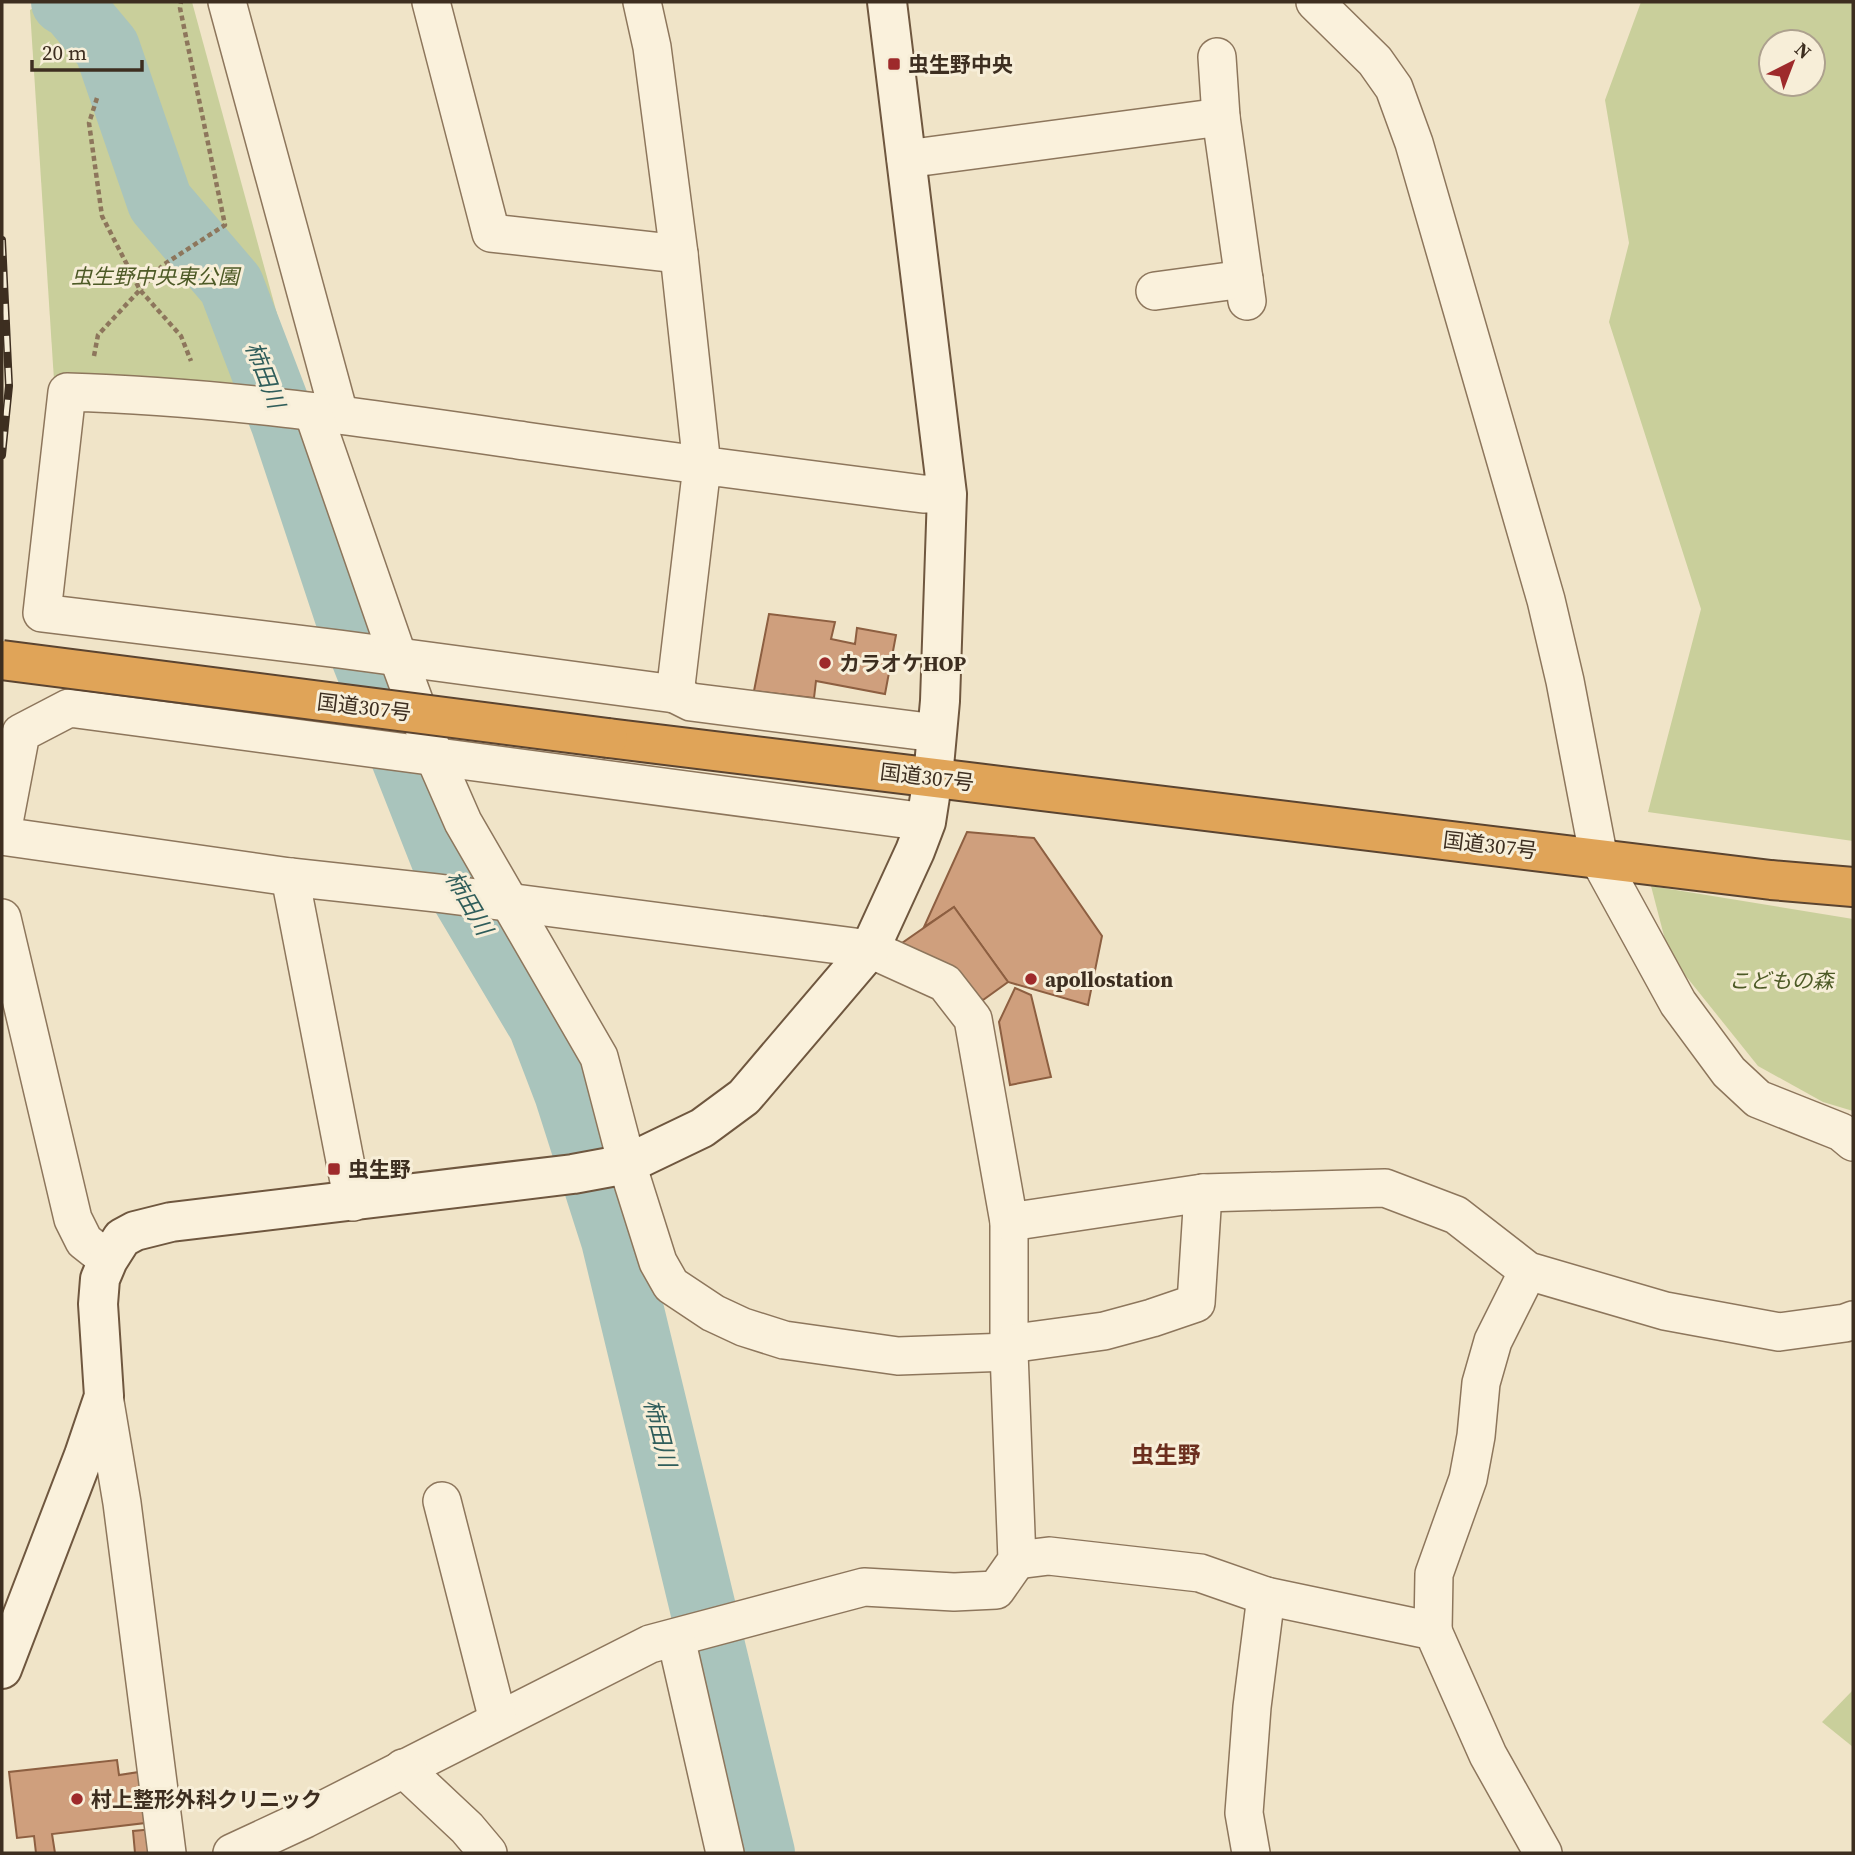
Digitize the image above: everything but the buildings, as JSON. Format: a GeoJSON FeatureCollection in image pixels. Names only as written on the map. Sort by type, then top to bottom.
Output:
{"type":"FeatureCollection","features":[{"type":"Feature","properties":{"kind":"highway","name":"国道307号"},"geometry":{"type":"LineString","coordinates":[[2,660],[608,738],[1771,880],[1853,887]]}},
{"type":"Feature","properties":{"kind":"street"},"geometry":{"type":"LineString","coordinates":[[227,2],[320,412],[429,757],[503,902],[599,1057],[623,1165],[658,1262],[671,1285],[713,1313],[743,1327],[785,1340],[898,1356],[1009,1348],[1104,1331],[1196,1303],[1203,1193]]}},
{"type":"Feature","properties":{"kind":"street"},"geometry":{"type":"LineString","coordinates":[[431,2],[491,233],[679,254]]}},
{"type":"Feature","properties":{"kind":"street"},"geometry":{"type":"LineString","coordinates":[[642,2],[652,47],[679,254],[702,466],[675,694]]}},
{"type":"Feature","properties":{"kind":"street"},"geometry":{"type":"LineString","coordinates":[[1315,2],[1375,61],[1394,88],[1414,143],[1546,600],[1600,859],[1678,1003],[1729,1072],[1758,1099],[1842,1132],[1853,1142]]}},
{"type":"Feature","properties":{"kind":"street"},"geometry":{"type":"LineString","coordinates":[[167,1853],[122,1503],[104,1396],[98,1304],[100,1279],[122,1238],[135,1231],[171,1222],[353,1202],[573,1174],[623,1165],[702,1128],[744,1097],[870,949],[915,851],[926,822],[940,701],[947,494],[905,159],[890,4]]}},
{"type":"Feature","properties":{"kind":"street"},"geometry":{"type":"LineString","coordinates":[[1155,291],[1246,290],[1221,117],[1217,57]]}},
{"type":"Feature","properties":{"kind":"street"},"geometry":{"type":"LineString","coordinates":[[905,159],[1221,117]]}},
{"type":"Feature","properties":{"kind":"street"},"geometry":{"type":"LineString","coordinates":[[936,733],[691,702],[675,694],[42,613],[67,392],[320,412],[702,466],[923,494],[947,494]]}},
{"type":"Feature","properties":{"kind":"street"},"geometry":{"type":"LineString","coordinates":[[232,1853],[650,1644],[864,1587],[954,1592],[996,1590],[1017,1560],[1009,1348],[1009,1222],[973,1019],[945,983],[870,949],[437,892],[290,877],[2,834],[21,733],[69,708],[926,822]]}},
{"type":"Feature","properties":{"kind":"street"},"geometry":{"type":"LineString","coordinates":[[290,877],[353,1202]]}},
{"type":"Feature","properties":{"kind":"street"},"geometry":{"type":"LineString","coordinates":[[2,918],[73,1219],[84,1241],[108,1260]]}},
{"type":"Feature","properties":{"kind":"street"},"geometry":{"type":"LineString","coordinates":[[1009,1222],[1203,1193],[1385,1188],[1456,1215],[1528,1271],[1665,1311],[1779,1332],[1853,1320]]}},
{"type":"Feature","properties":{"kind":"street"},"geometry":{"type":"LineString","coordinates":[[1528,1271],[1493,1341],[1481,1383],[1476,1436],[1468,1479],[1434,1574],[1433,1632],[1488,1755],[1544,1853]]}},
{"type":"Feature","properties":{"kind":"street"},"geometry":{"type":"LineString","coordinates":[[2,1669],[104,1396]]}},
{"type":"Feature","properties":{"kind":"street"},"geometry":{"type":"LineString","coordinates":[[442,1501],[498,1720]]}},
{"type":"Feature","properties":{"kind":"street"},"geometry":{"type":"LineString","coordinates":[[1017,1560],[1049,1556],[1200,1573],[1266,1596],[1433,1632]]}},
{"type":"Feature","properties":{"kind":"street"},"geometry":{"type":"LineString","coordinates":[[1251,1853],[1244,1813],[1252,1707],[1266,1596]]}},
{"type":"Feature","properties":{"kind":"street"},"geometry":{"type":"LineString","coordinates":[[676,1638],[725,1853]]}},
{"type":"Feature","properties":{"kind":"street"},"geometry":{"type":"LineString","coordinates":[[403,1768],[467,1828],[488,1853]]}},
{"type":"Feature","properties":{"kind":"path"},"geometry":{"type":"LineString","coordinates":[[89,392],[97,335],[163,265],[225,225],[180,8],[181,2]]}},
{"type":"Feature","properties":{"kind":"path"},"geometry":{"type":"LineString","coordinates":[[97,98],[89,123],[102,216],[140,290],[181,336],[206,401]]}},
{"type":"Feature","properties":{"kind":"green space","name":"虫生野中央東公園"},"geometry":{"type":"Polygon","coordinates":[[[42,2],[192,2],[298,391],[54,380],[30,10],[42,2]]]}},
{"type":"Feature","properties":{"kind":"green space"},"geometry":{"type":"Polygon","coordinates":[[[1641,2],[1853,2],[1853,841],[1648,812],[1701,609],[1609,322],[1629,243],[1605,100],[1641,2]]]}},
{"type":"Feature","properties":{"kind":"green space","name":"こどもの森"},"geometry":{"type":"Polygon","coordinates":[[[1651,886],[1853,919],[1853,1111],[1823,1102],[1758,1066],[1669,955],[1651,886]]]}},
{"type":"Feature","properties":{"kind":"green space"},"geometry":{"type":"Polygon","coordinates":[[[1853,1690],[1853,1747],[1822,1722],[1853,1690]]]}},
{"type":"Feature","properties":{"kind":"waterway","name":"柿田川"},"geometry":{"type":"LineString","coordinates":[[64,2],[72,6],[107,48],[160,202],[231,285],[284,424],[347,614],[447,867],[541,1025],[567,1093],[614,1240],[762,1853]]}},
{"type":"Feature","properties":{"kind":"railway"},"geometry":{"type":"LineString","coordinates":[[2,240],[9,386],[2,455]]}},
{"type":"Feature","properties":{"kind":"place","name":"虫生野中央"},"geometry":{"type":"Point","coordinates":[894,64]}},
{"type":"Feature","properties":{"kind":"place","name":"カラオケHOP"},"geometry":{"type":"Point","coordinates":[825,663]}},
{"type":"Feature","properties":{"kind":"place","name":"apollostation"},"geometry":{"type":"Point","coordinates":[1031,979]}},
{"type":"Feature","properties":{"kind":"place","name":"虫生野"},"geometry":{"type":"Point","coordinates":[334,1169]}},
{"type":"Feature","properties":{"kind":"place","name":"村上整形外科クリニック"},"geometry":{"type":"Point","coordinates":[77,1799]}},
{"type":"Feature","properties":{"kind":"district","name":"虫生野"},"geometry":{"type":"Point","coordinates":[1166,1455]}}]}
